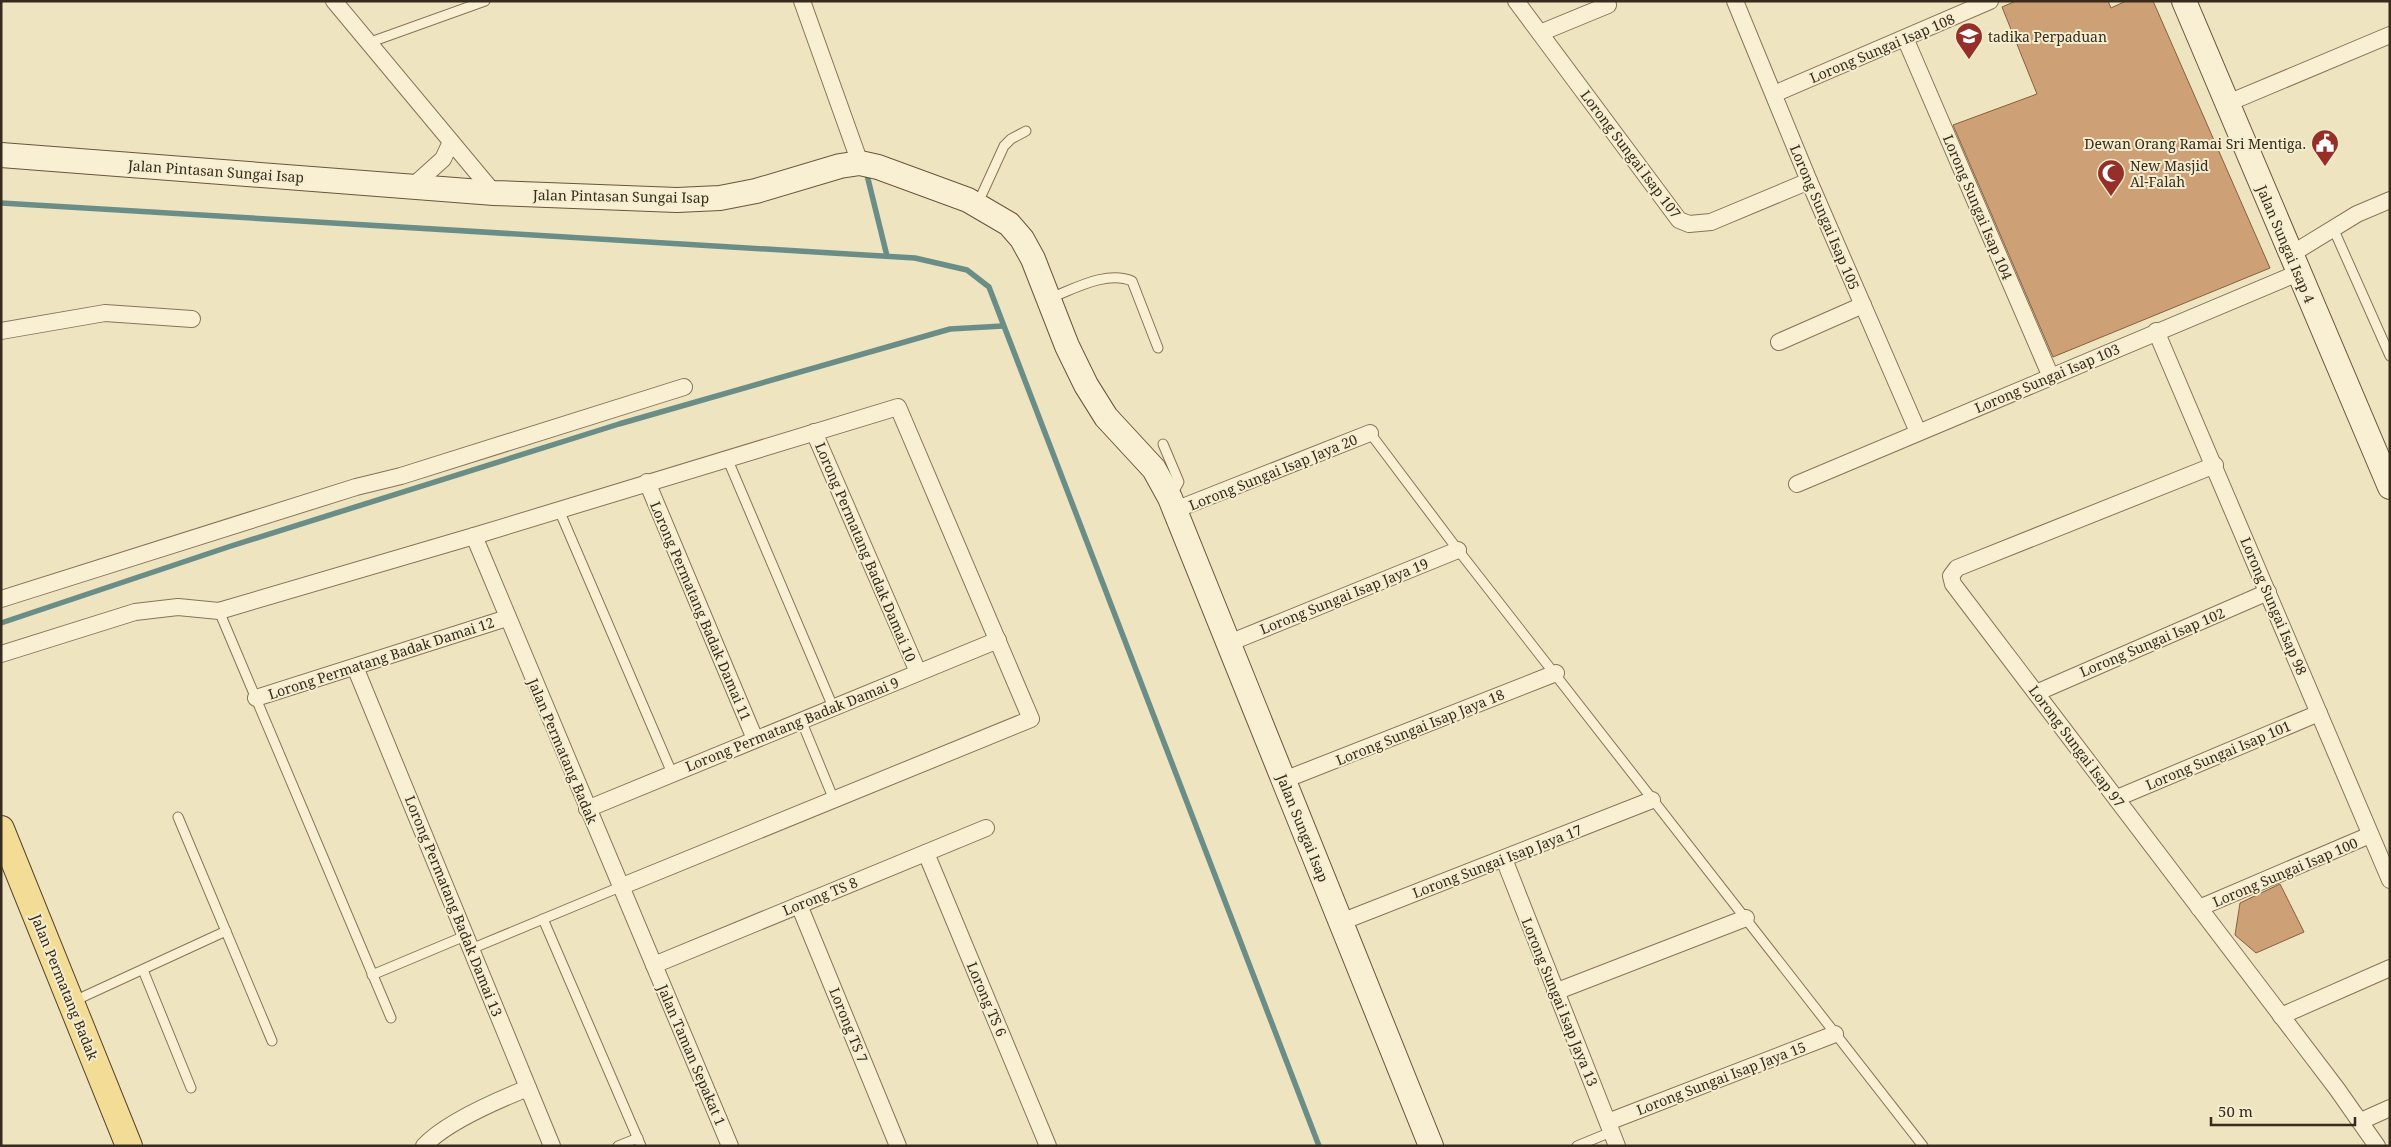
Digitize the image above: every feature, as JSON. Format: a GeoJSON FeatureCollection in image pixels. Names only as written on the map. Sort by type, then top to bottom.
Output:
{"type":"FeatureCollection","features":[{"type":"Feature","properties":{"kind":"main road","name":"Jalan Permatang Badak"},"geometry":{"type":"LineString","coordinates":[[1,829],[129,1146]]}},
{"type":"Feature","properties":{"kind":"street"},"geometry":{"type":"LineString","coordinates":[[334,1],[494,193]]}},
{"type":"Feature","properties":{"kind":"street"},"geometry":{"type":"LineString","coordinates":[[802,1],[860,163]]}},
{"type":"Feature","properties":{"kind":"street","name":"Lorong Sungai Isap 107"},"geometry":{"type":"LineString","coordinates":[[1516,1],[1679,220],[1689,224],[1711,222],[1809,181]]}},
{"type":"Feature","properties":{"kind":"street","name":"Lorong Sungai Isap 105"},"geometry":{"type":"LineString","coordinates":[[1735,1],[1809,181],[1918,432]]}},
{"type":"Feature","properties":{"kind":"street","name":"Lorong Sungai Isap 108"},"geometry":{"type":"LineString","coordinates":[[1774,94],[1990,1]]}},
{"type":"Feature","properties":{"kind":"street","name":"Jalan Sungai Isap 4"},"geometry":{"type":"LineString","coordinates":[[2184,1],[2294,264],[2382,447],[2390,487]]}},
{"type":"Feature","properties":{"kind":"street"},"geometry":{"type":"LineString","coordinates":[[1540,33],[1608,5]]}},
{"type":"Feature","properties":{"kind":"street"},"geometry":{"type":"LineString","coordinates":[[2228,103],[2390,35]]}},
{"type":"Feature","properties":{"kind":"street","name":"Lorong Sungai Isap 104"},"geometry":{"type":"LineString","coordinates":[[1904,38],[2051,377]]}},
{"type":"Feature","properties":{"kind":"street"},"geometry":{"type":"LineString","coordinates":[[413,186],[443,159],[451,142]]}},
{"type":"Feature","properties":{"kind":"street","name":"Jalan Pintasan Sungai Isap"},"geometry":{"type":"LineString","coordinates":[[1,156],[494,193],[677,200],[720,198],[756,191],[840,166],[860,163],[878,167],[977,205],[1009,224],[1022,239],[1033,259],[1067,346],[1091,393],[1106,417],[1154,469],[1173,504]]}},
{"type":"Feature","properties":{"kind":"street","name":"Lorong Sungai Isap 103"},"geometry":{"type":"LineString","coordinates":[[1797,484],[2156,331],[2294,264],[2333,228],[2357,214],[2390,200]]}},
{"type":"Feature","properties":{"kind":"street"},"geometry":{"type":"LineString","coordinates":[[1780,342],[1863,305]]}},
{"type":"Feature","properties":{"kind":"street"},"geometry":{"type":"LineString","coordinates":[[1,331],[105,313],[192,319]]}},
{"type":"Feature","properties":{"kind":"street","name":"Lorong Sungai Isap 98"},"geometry":{"type":"LineString","coordinates":[[2156,331],[2215,465],[2390,880]]}},
{"type":"Feature","properties":{"kind":"street"},"geometry":{"type":"LineString","coordinates":[[1,599],[356,487],[401,476],[684,387]]}},
{"type":"Feature","properties":{"kind":"street"},"geometry":{"type":"LineString","coordinates":[[1,654],[135,612],[178,606],[219,611],[474,536],[898,406],[1031,719],[620,886]]}},
{"type":"Feature","properties":{"kind":"street","name":"Lorong Permatang Badak Damai 10"},"geometry":{"type":"LineString","coordinates":[[814,432],[918,672]]}},
{"type":"Feature","properties":{"kind":"street","name":"Lorong Sungai Isap Jaya 20"},"geometry":{"type":"LineString","coordinates":[[1173,504],[1370,433]]}},
{"type":"Feature","properties":{"kind":"street","name":"Lorong Sungai Isap 97"},"geometry":{"type":"LineString","coordinates":[[2215,465],[1957,568],[1951,576],[1953,584],[2282,1016],[2361,1121],[2377,1146]]}},
{"type":"Feature","properties":{"kind":"street","name":"Lorong Permatang Badak Damai 11"},"geometry":{"type":"LineString","coordinates":[[646,482],[755,739]]}},
{"type":"Feature","properties":{"kind":"street","name":"Jalan Sungai Isap"},"geometry":{"type":"LineString","coordinates":[[1173,504],[1431,1146]]}},
{"type":"Feature","properties":{"kind":"street","name":"Jalan Permatang Badak"},"geometry":{"type":"LineString","coordinates":[[474,536],[654,965]]}},
{"type":"Feature","properties":{"kind":"street","name":"Lorong Sungai Isap Jaya 19"},"geometry":{"type":"LineString","coordinates":[[1229,643],[1458,550]]}},
{"type":"Feature","properties":{"kind":"street","name":"Lorong Sungai Isap 102"},"geometry":{"type":"LineString","coordinates":[[2036,692],[2268,592]]}},
{"type":"Feature","properties":{"kind":"street","name":"Lorong Permatang Badak Damai 12"},"geometry":{"type":"LineString","coordinates":[[256,698],[507,618]]}},
{"type":"Feature","properties":{"kind":"street","name":"Lorong Permatang Badak Damai 9"},"geometry":{"type":"LineString","coordinates":[[587,809],[998,640]]}},
{"type":"Feature","properties":{"kind":"street","name":"Lorong Permatang Badak Damai 13"},"geometry":{"type":"LineString","coordinates":[[355,667],[551,1145]]}},
{"type":"Feature","properties":{"kind":"street","name":"Lorong Sungai Isap Jaya 18"},"geometry":{"type":"LineString","coordinates":[[1284,780],[1556,673]]}},
{"type":"Feature","properties":{"kind":"street","name":"Lorong Sungai Isap 101"},"geometry":{"type":"LineString","coordinates":[[2117,798],[2318,713]]}},
{"type":"Feature","properties":{"kind":"street","name":"Lorong Sungai Isap Jaya 17"},"geometry":{"type":"LineString","coordinates":[[1341,922],[1652,800]]}},
{"type":"Feature","properties":{"kind":"street","name":"Lorong TS 8"},"geometry":{"type":"LineString","coordinates":[[654,965],[986,828]]}},
{"type":"Feature","properties":{"kind":"street","name":"Lorong Sungai Isap 100"},"geometry":{"type":"LineString","coordinates":[[2199,908],[2370,835]]}},
{"type":"Feature","properties":{"kind":"street","name":"Lorong TS 6"},"geometry":{"type":"LineString","coordinates":[[926,853],[1048,1146]]}},
{"type":"Feature","properties":{"kind":"street","name":"Lorong Sungai Isap Jaya 13"},"geometry":{"type":"LineString","coordinates":[[1504,859],[1612,1133]]}},
{"type":"Feature","properties":{"kind":"street","name":"Lorong TS 7"},"geometry":{"type":"LineString","coordinates":[[799,905],[898,1146]]}},
{"type":"Feature","properties":{"kind":"street"},"geometry":{"type":"LineString","coordinates":[[1555,992],[1746,918]]}},
{"type":"Feature","properties":{"kind":"street","name":"Jalan Taman Sepakat 1"},"geometry":{"type":"LineString","coordinates":[[654,965],[730,1146]]}},
{"type":"Feature","properties":{"kind":"street"},"geometry":{"type":"LineString","coordinates":[[2282,1016],[2390,968]]}},
{"type":"Feature","properties":{"kind":"street","name":"Lorong Sungai Isap Jaya 15"},"geometry":{"type":"LineString","coordinates":[[1612,1133],[1835,1034]]}},
{"type":"Feature","properties":{"kind":"street"},"geometry":{"type":"LineString","coordinates":[[424,1146],[437,1135],[479,1110],[528,1088]]}},
{"type":"Feature","properties":{"kind":"street"},"geometry":{"type":"LineString","coordinates":[[2361,1121],[2390,1108]]}},
{"type":"Feature","properties":{"kind":"lane"},"geometry":{"type":"LineString","coordinates":[[368,43],[485,1]]}},
{"type":"Feature","properties":{"kind":"lane"},"geometry":{"type":"LineString","coordinates":[[977,205],[1004,146],[1011,139],[1026,131]]}},
{"type":"Feature","properties":{"kind":"lane"},"geometry":{"type":"LineString","coordinates":[[2333,228],[2390,356]]}},
{"type":"Feature","properties":{"kind":"lane"},"geometry":{"type":"LineString","coordinates":[[1048,298],[1109,278],[1122,277],[1132,281],[1158,348]]}},
{"type":"Feature","properties":{"kind":"lane"},"geometry":{"type":"LineString","coordinates":[[1370,433],[1458,550],[1556,673],[1652,800],[1923,1146]]}},
{"type":"Feature","properties":{"kind":"lane"},"geometry":{"type":"LineString","coordinates":[[1163,444],[1179,482],[1173,504]]}},
{"type":"Feature","properties":{"kind":"lane"},"geometry":{"type":"LineString","coordinates":[[727,458],[833,707]]}},
{"type":"Feature","properties":{"kind":"lane"},"geometry":{"type":"LineString","coordinates":[[558,510],[672,773]]}},
{"type":"Feature","properties":{"kind":"lane"},"geometry":{"type":"LineString","coordinates":[[219,611],[391,1018]]}},
{"type":"Feature","properties":{"kind":"lane"},"geometry":{"type":"LineString","coordinates":[[801,720],[834,800]]}},
{"type":"Feature","properties":{"kind":"lane"},"geometry":{"type":"LineString","coordinates":[[178,817],[272,1041]]}},
{"type":"Feature","properties":{"kind":"lane"},"geometry":{"type":"LineString","coordinates":[[372,975],[542,919],[620,886]]}},
{"type":"Feature","properties":{"kind":"lane"},"geometry":{"type":"LineString","coordinates":[[542,919],[639,1142],[618,1146]]}},
{"type":"Feature","properties":{"kind":"lane"},"geometry":{"type":"LineString","coordinates":[[71,1003],[226,931]]}},
{"type":"Feature","properties":{"kind":"lane"},"geometry":{"type":"LineString","coordinates":[[143,970],[191,1088]]}},
{"type":"Feature","properties":{"kind":"lane"},"geometry":{"type":"LineString","coordinates":[[1577,1146],[1612,1133]]}},
{"type":"Feature","properties":{"kind":"building","name":"New Masjid Al-Falah"},"geometry":{"type":"Polygon","coordinates":[[[2016,1],[2108,1],[2111,8],[2126,1],[2153,1],[2270,268],[2053,357],[1953,125],[2037,94],[2002,7],[2016,1]]]}},
{"type":"Feature","properties":{"kind":"building"},"geometry":{"type":"Polygon","coordinates":[[[2280,884],[2304,932],[2256,953],[2235,935],[2240,903],[2280,884]]]}},
{"type":"Feature","properties":{"kind":"waterway"},"geometry":{"type":"LineString","coordinates":[[866,171],[887,256]]}},
{"type":"Feature","properties":{"kind":"waterway"},"geometry":{"type":"LineString","coordinates":[[1,203],[915,258],[967,270],[989,287],[1319,1146]]}},
{"type":"Feature","properties":{"kind":"waterway"},"geometry":{"type":"LineString","coordinates":[[1,623],[228,547],[619,424],[950,329],[1003,326]]}},
{"type":"Feature","properties":{"kind":"place","name":"tadika Perpaduan"},"geometry":{"type":"Point","coordinates":[1969,60]}},
{"type":"Feature","properties":{"kind":"place","name":"Dewan Orang Ramai Sri Mentiga."},"geometry":{"type":"Point","coordinates":[2325,167]}},
{"type":"Feature","properties":{"kind":"place","name":"New Masjid Al-Falah"},"geometry":{"type":"Point","coordinates":[2111,197]}}]}
